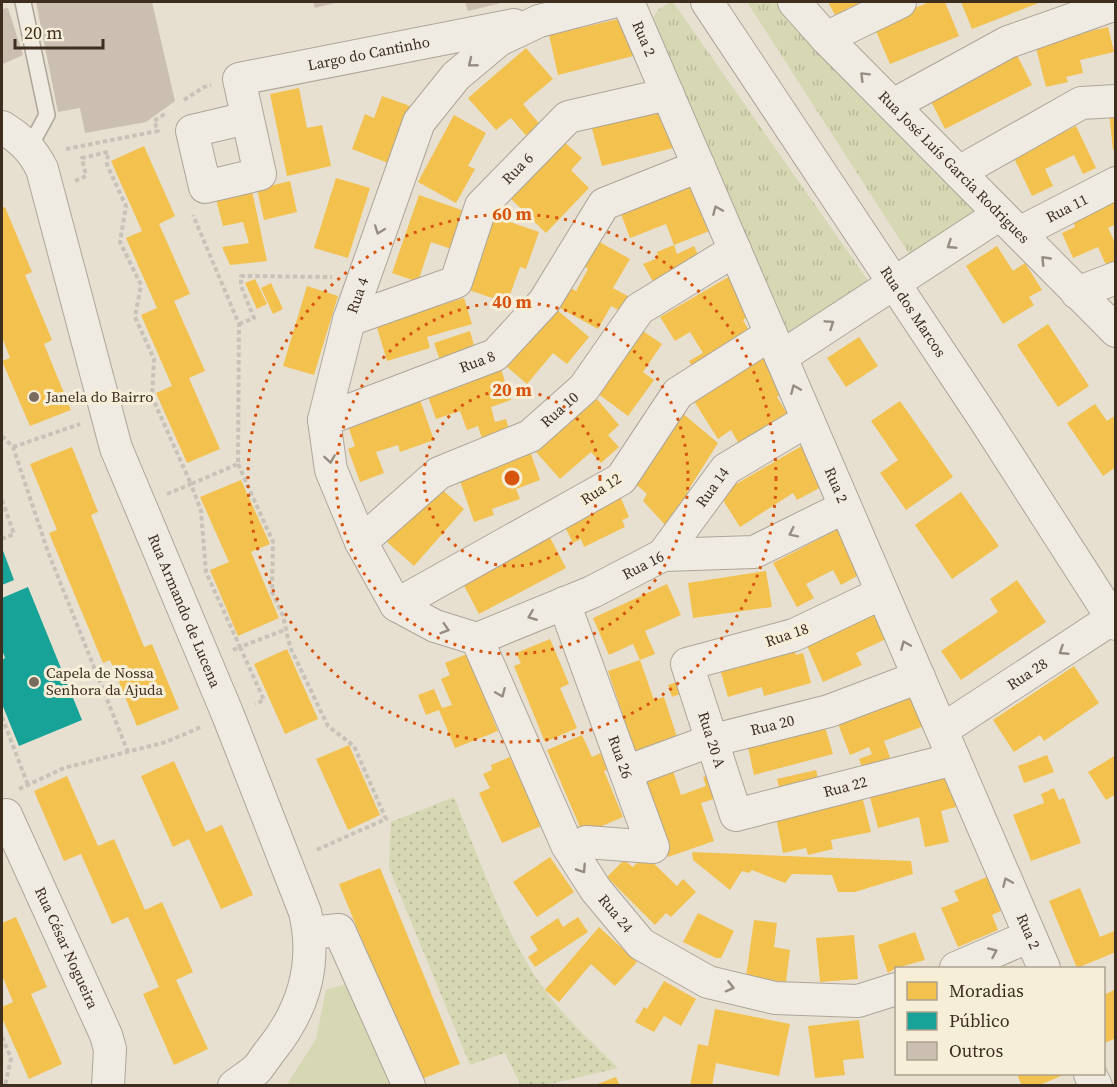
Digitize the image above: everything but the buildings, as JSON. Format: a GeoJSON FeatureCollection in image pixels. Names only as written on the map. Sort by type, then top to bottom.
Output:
{"type":"FeatureCollection","features":[{"type":"Feature","properties":{"kind":"street","name":"Rua 4"},"geometry":{"type":"LineString","coordinates":[[396,605],[361,542],[332,470],[324,420],[349,320],[419,122],[456,76],[499,40],[538,21],[612,2]]}},
{"type":"Feature","properties":{"kind":"street","name":"Rua 2"},"geometry":{"type":"LineString","coordinates":[[628,2],[1043,967]]}},
{"type":"Feature","properties":{"kind":"street","name":"Rua dos Marcos"},"geometry":{"type":"LineString","coordinates":[[707,2],[1114,620]]}},
{"type":"Feature","properties":{"kind":"street","name":"Rua José Luís Garcia Rodrigues"},"geometry":{"type":"LineString","coordinates":[[794,2],[826,38],[1116,331]]}},
{"type":"Feature","properties":{"kind":"street"},"geometry":{"type":"LineString","coordinates":[[826,38],[900,2]]}},
{"type":"Feature","properties":{"kind":"street"},"geometry":{"type":"LineString","coordinates":[[893,105],[1008,42],[1116,4]]}},
{"type":"Feature","properties":{"kind":"street","name":"Largo do Cantinho"},"geometry":{"type":"LineString","coordinates":[[239,79],[538,21]]}},
{"type":"Feature","properties":{"kind":"street"},"geometry":{"type":"LineString","coordinates":[[239,79],[247,118]]}},
{"type":"Feature","properties":{"kind":"street","name":"Rua 6"},"geometry":{"type":"LineString","coordinates":[[349,320],[456,282],[481,206],[568,117],[668,94]]}},
{"type":"Feature","properties":{"kind":"street"},"geometry":{"type":"LineString","coordinates":[[959,172],[1081,103],[1116,101]]}},
{"type":"Feature","properties":{"kind":"street","name":"Rua Armando de Lucena"},"geometry":{"type":"LineString","coordinates":[[2,127],[20,138],[32,151],[49,191],[116,448],[228,715],[305,912],[310,933],[307,980],[296,1012],[281,1038],[257,1068],[234,1086]]}},
{"type":"Feature","properties":{"kind":"street","name":"Rua 8"},"geometry":{"type":"LineString","coordinates":[[324,420],[495,355],[543,302],[604,204],[699,166]]}},
{"type":"Feature","properties":{"kind":"street","name":"Rua 11"},"geometry":{"type":"LineString","coordinates":[[893,282],[1009,223],[1116,183]]}},
{"type":"Feature","properties":{"kind":"street","name":"Rua 10"},"geometry":{"type":"LineString","coordinates":[[361,542],[439,474],[530,436],[584,387],[639,309],[735,250]]}},
{"type":"Feature","properties":{"kind":"street"},"geometry":{"type":"LineString","coordinates":[[1077,293],[1116,278]]}},
{"type":"Feature","properties":{"kind":"street","name":"Rua 12"},"geometry":{"type":"LineString","coordinates":[[396,605],[621,479],[678,393],[776,346],[893,282]]}},
{"type":"Feature","properties":{"kind":"street","name":"Rua 14"},"geometry":{"type":"LineString","coordinates":[[663,555],[726,468],[808,420]]}},
{"type":"Feature","properties":{"kind":"street","name":"Rua 16"},"geometry":{"type":"LineString","coordinates":[[477,639],[592,592],[663,555],[754,552],[845,507]]}},
{"type":"Feature","properties":{"kind":"street","name":"Rua 18"},"geometry":{"type":"LineString","coordinates":[[687,664],[794,635],[882,593]]}},
{"type":"Feature","properties":{"kind":"street","name":"Rua 26"},"geometry":{"type":"LineString","coordinates":[[564,603],[653,847],[586,842]]}},
{"type":"Feature","properties":{"kind":"street"},"geometry":{"type":"LineString","coordinates":[[396,605],[435,626],[477,639]]}},
{"type":"Feature","properties":{"kind":"street","name":"Rua 28"},"geometry":{"type":"LineString","coordinates":[[942,730],[1114,620]]}},
{"type":"Feature","properties":{"kind":"street","name":"Rua 24"},"geometry":{"type":"LineString","coordinates":[[477,639],[567,845],[596,890],[641,944],[708,982],[775,998],[858,1001],[895,990]]}},
{"type":"Feature","properties":{"kind":"street","name":"Rua 20 A"},"geometry":{"type":"LineString","coordinates":[[687,664],[710,741],[736,815]]}},
{"type":"Feature","properties":{"kind":"street","name":"Rua 20"},"geometry":{"type":"LineString","coordinates":[[626,772],[710,741],[830,711],[919,677]]}},
{"type":"Feature","properties":{"kind":"street","name":"Rua 22"},"geometry":{"type":"LineString","coordinates":[[736,815],[954,759]]}},
{"type":"Feature","properties":{"kind":"street","name":"Rua César Nogueira"},"geometry":{"type":"LineString","coordinates":[[8,804],[106,1035],[110,1049],[108,1086]]}},
{"type":"Feature","properties":{"kind":"street"},"geometry":{"type":"LineString","coordinates":[[310,933],[339,930],[409,1086]]}},
{"type":"Feature","properties":{"kind":"street"},"geometry":{"type":"LineString","coordinates":[[960,967],[1030,936]]}},
{"type":"Feature","properties":{"kind":"street"},"geometry":{"type":"LineString","coordinates":[[1107,1086],[1116,1082]]}},
{"type":"Feature","properties":{"kind":"lane"},"geometry":{"type":"LineString","coordinates":[[23,2],[47,115],[32,151]]}},
{"type":"Feature","properties":{"kind":"path"},"geometry":{"type":"LineString","coordinates":[[179,104],[204,87],[239,79]]}},
{"type":"Feature","properties":{"kind":"path"},"geometry":{"type":"LineString","coordinates":[[162,142],[154,121],[171,110]]}},
{"type":"Feature","properties":{"kind":"path"},"geometry":{"type":"LineString","coordinates":[[32,151],[158,131]]}},
{"type":"Feature","properties":{"kind":"path"},"geometry":{"type":"LineString","coordinates":[[106,141],[107,165],[126,206],[120,242],[141,285],[135,317],[154,359],[152,397],[201,511],[206,572],[240,647],[287,629]]}},
{"type":"Feature","properties":{"kind":"path"},"geometry":{"type":"LineString","coordinates":[[49,191],[86,176],[82,158],[108,152]]}},
{"type":"Feature","properties":{"kind":"path"},"geometry":{"type":"LineString","coordinates":[[189,206],[239,324],[238,464],[273,542],[272,591],[283,616],[290,647],[328,726],[354,746],[386,819],[286,863]]}},
{"type":"Feature","properties":{"kind":"path"},"geometry":{"type":"LineString","coordinates":[[239,324],[254,318],[241,286],[241,276],[345,277],[362,282]]}},
{"type":"Feature","properties":{"kind":"path"},"geometry":{"type":"LineString","coordinates":[[13,447],[106,415]]}},
{"type":"Feature","properties":{"kind":"path"},"geometry":{"type":"LineString","coordinates":[[2,436],[13,447],[48,552],[128,752]]}},
{"type":"Feature","properties":{"kind":"path"},"geometry":{"type":"LineString","coordinates":[[191,484],[238,464]]}},
{"type":"Feature","properties":{"kind":"path"},"geometry":{"type":"LineString","coordinates":[[2,500],[14,534],[2,539]]}},
{"type":"Feature","properties":{"kind":"path"},"geometry":{"type":"LineString","coordinates":[[8,804],[28,785],[64,768],[165,742],[228,715]]}},
{"type":"Feature","properties":{"kind":"path"},"geometry":{"type":"LineString","coordinates":[[2,717],[28,785]]}},
{"type":"Feature","properties":{"kind":"path"},"geometry":{"type":"LineString","coordinates":[[2,1037],[11,1058],[5,1086]]}},
{"type":"Feature","properties":{"kind":"green space"},"geometry":{"type":"Polygon","coordinates":[[[671,2],[869,282],[787,337],[653,17],[659,9],[671,2]]]}},
{"type":"Feature","properties":{"kind":"green space"},"geometry":{"type":"Polygon","coordinates":[[[747,2],[787,2],[984,212],[911,257],[747,2]]]}},
{"type":"Feature","properties":{"kind":"green space"},"geometry":{"type":"Polygon","coordinates":[[[454,797],[497,904],[523,956],[561,1011],[618,1068],[546,1085],[521,1086],[505,1053],[470,1065],[389,868],[391,822],[454,797]]]}},
{"type":"Feature","properties":{"kind":"green space"},"geometry":{"type":"Polygon","coordinates":[[[345,984],[352,988],[390,1085],[286,1086],[316,1039],[326,990],[345,984]]]}},
{"type":"Feature","properties":{"kind":"place","name":"Janela do Bairro"},"geometry":{"type":"Point","coordinates":[34,397]}},
{"type":"Feature","properties":{"kind":"place","name":"Capela de Nossa Senhora da Ajuda"},"geometry":{"type":"Point","coordinates":[34,682]}}]}
